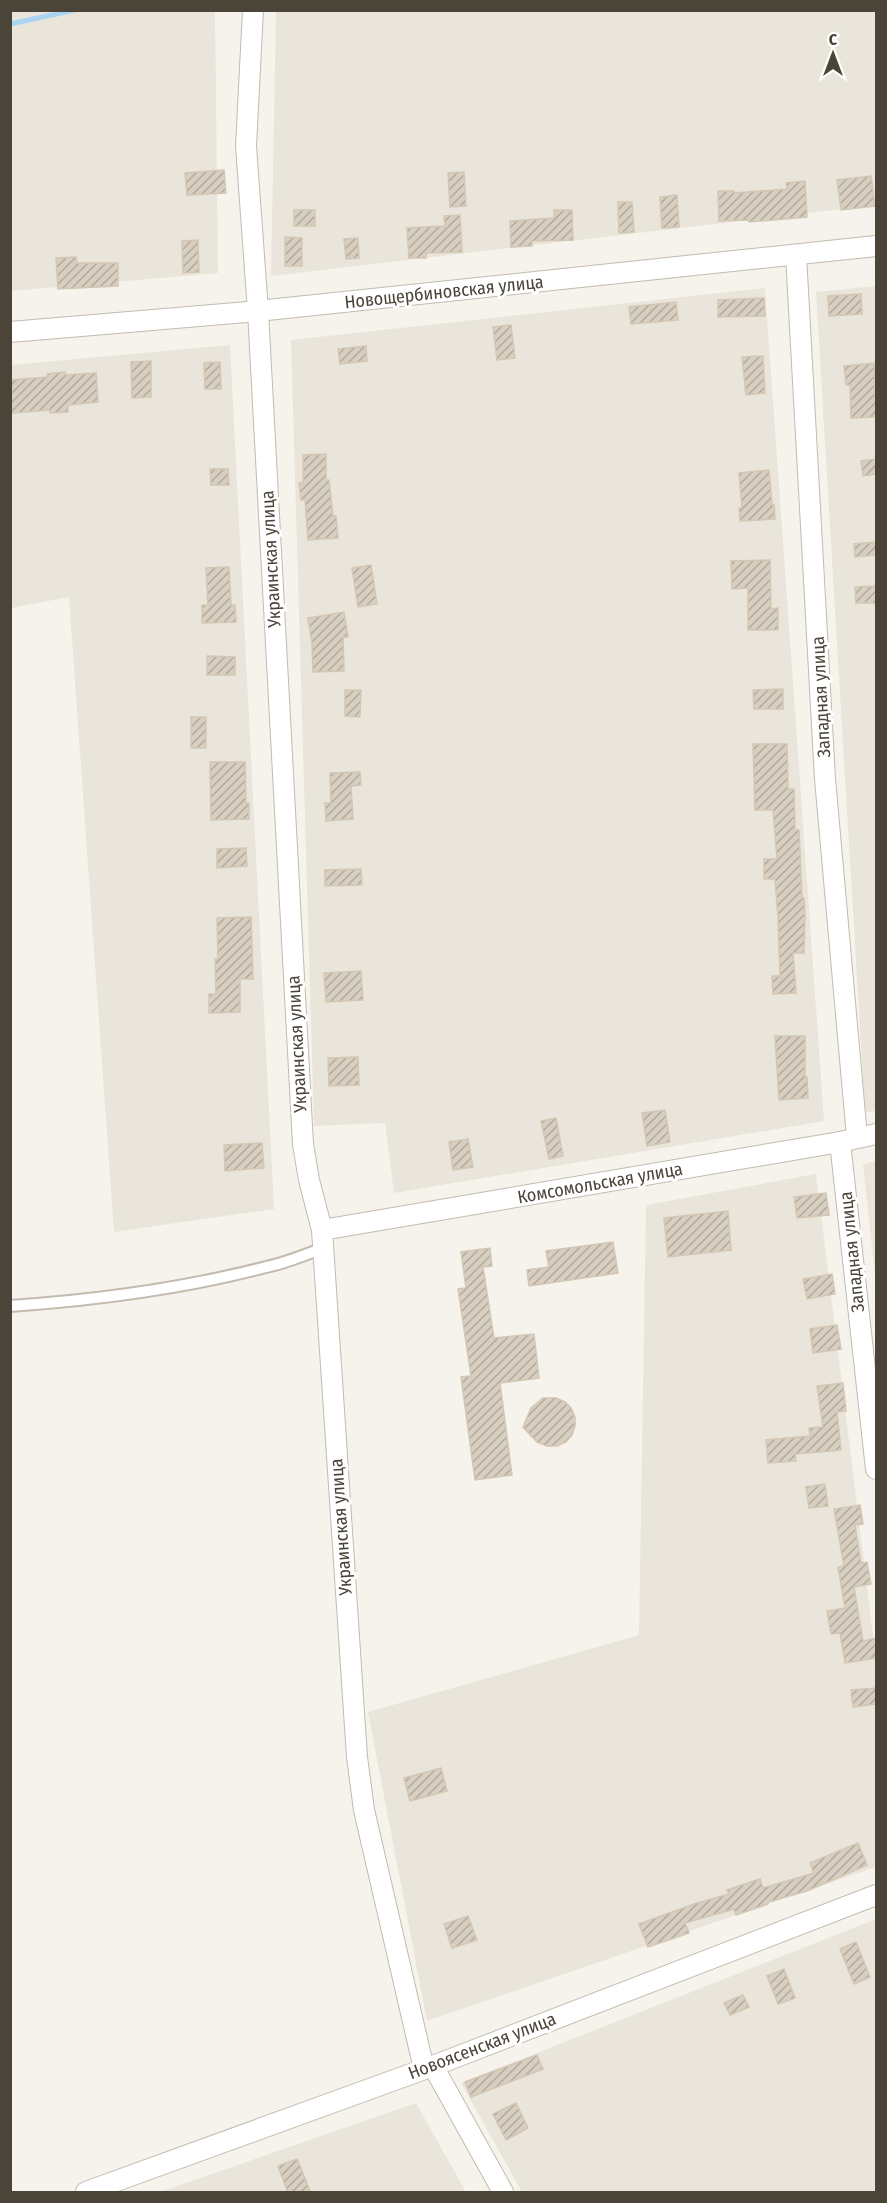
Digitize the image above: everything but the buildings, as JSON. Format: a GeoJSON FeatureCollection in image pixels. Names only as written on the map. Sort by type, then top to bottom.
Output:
{"type":"FeatureCollection","features":[{"type":"Feature","properties":{"kind":"street","name":"Украинская улица"},"geometry":{"type":"LineString","coordinates":[[254,10],[246,146],[258,311],[303,1144],[323,1239],[357,1757],[364,1810],[429,2067],[503,2193]]}},
{"type":"Feature","properties":{"kind":"street","name":"Новощербиновская улица"},"geometry":{"type":"LineString","coordinates":[[10,332],[258,311],[876,246]]}},
{"type":"Feature","properties":{"kind":"street","name":"Западная улица"},"geometry":{"type":"LineString","coordinates":[[796,255],[848,1140],[876,1469]]}},
{"type":"Feature","properties":{"kind":"street","name":"Комсомольская улица"},"geometry":{"type":"LineString","coordinates":[[323,1239],[876,1134]]}},
{"type":"Feature","properties":{"kind":"street","name":"Новоясенская улица"},"geometry":{"type":"LineString","coordinates":[[86,2193],[429,2067],[876,1895]]}},
{"type":"Feature","properties":{"kind":"lane"},"geometry":{"type":"LineString","coordinates":[[10,1306],[88,1300],[148,1292],[268,1267],[323,1239]]}},
{"type":"Feature","properties":{"kind":"shaded area"},"geometry":{"type":"Polygon","coordinates":[[[11,11],[215,11],[218,273],[11,291],[11,11]]]}},
{"type":"Feature","properties":{"kind":"shaded area"},"geometry":{"type":"Polygon","coordinates":[[[276,11],[876,11],[876,205],[271,276],[276,11]]]}},
{"type":"Feature","properties":{"kind":"shaded area"},"geometry":{"type":"Polygon","coordinates":[[[876,286],[876,1111],[865,1112],[816,292],[876,286]]]}},
{"type":"Feature","properties":{"kind":"shaded area"},"geometry":{"type":"Polygon","coordinates":[[[765,288],[824,1121],[394,1193],[385,1123],[314,1126],[291,340],[765,288]]]}},
{"type":"Feature","properties":{"kind":"shaded area"},"geometry":{"type":"Polygon","coordinates":[[[230,345],[274,1209],[114,1232],[69,597],[11,608],[11,365],[230,345]]]}},
{"type":"Feature","properties":{"kind":"shaded area"},"geometry":{"type":"Polygon","coordinates":[[[876,1161],[876,1285],[863,1164],[876,1161]]]}},
{"type":"Feature","properties":{"kind":"shaded area"},"geometry":{"type":"Polygon","coordinates":[[[816,1174],[876,1659],[876,1867],[427,2021],[368,1712],[639,1635],[646,1205],[816,1174]]]}},
{"type":"Feature","properties":{"kind":"shaded area"},"geometry":{"type":"Polygon","coordinates":[[[876,1919],[876,2192],[522,2192],[461,2083],[876,1919]]]}},
{"type":"Feature","properties":{"kind":"shaded area"},"geometry":{"type":"Polygon","coordinates":[[[416,2103],[466,2192],[160,2192],[416,2103]]]}},
{"type":"Feature","properties":{"kind":"waterway"},"geometry":{"type":"LineString","coordinates":[[10,24],[75,10]]}}]}
